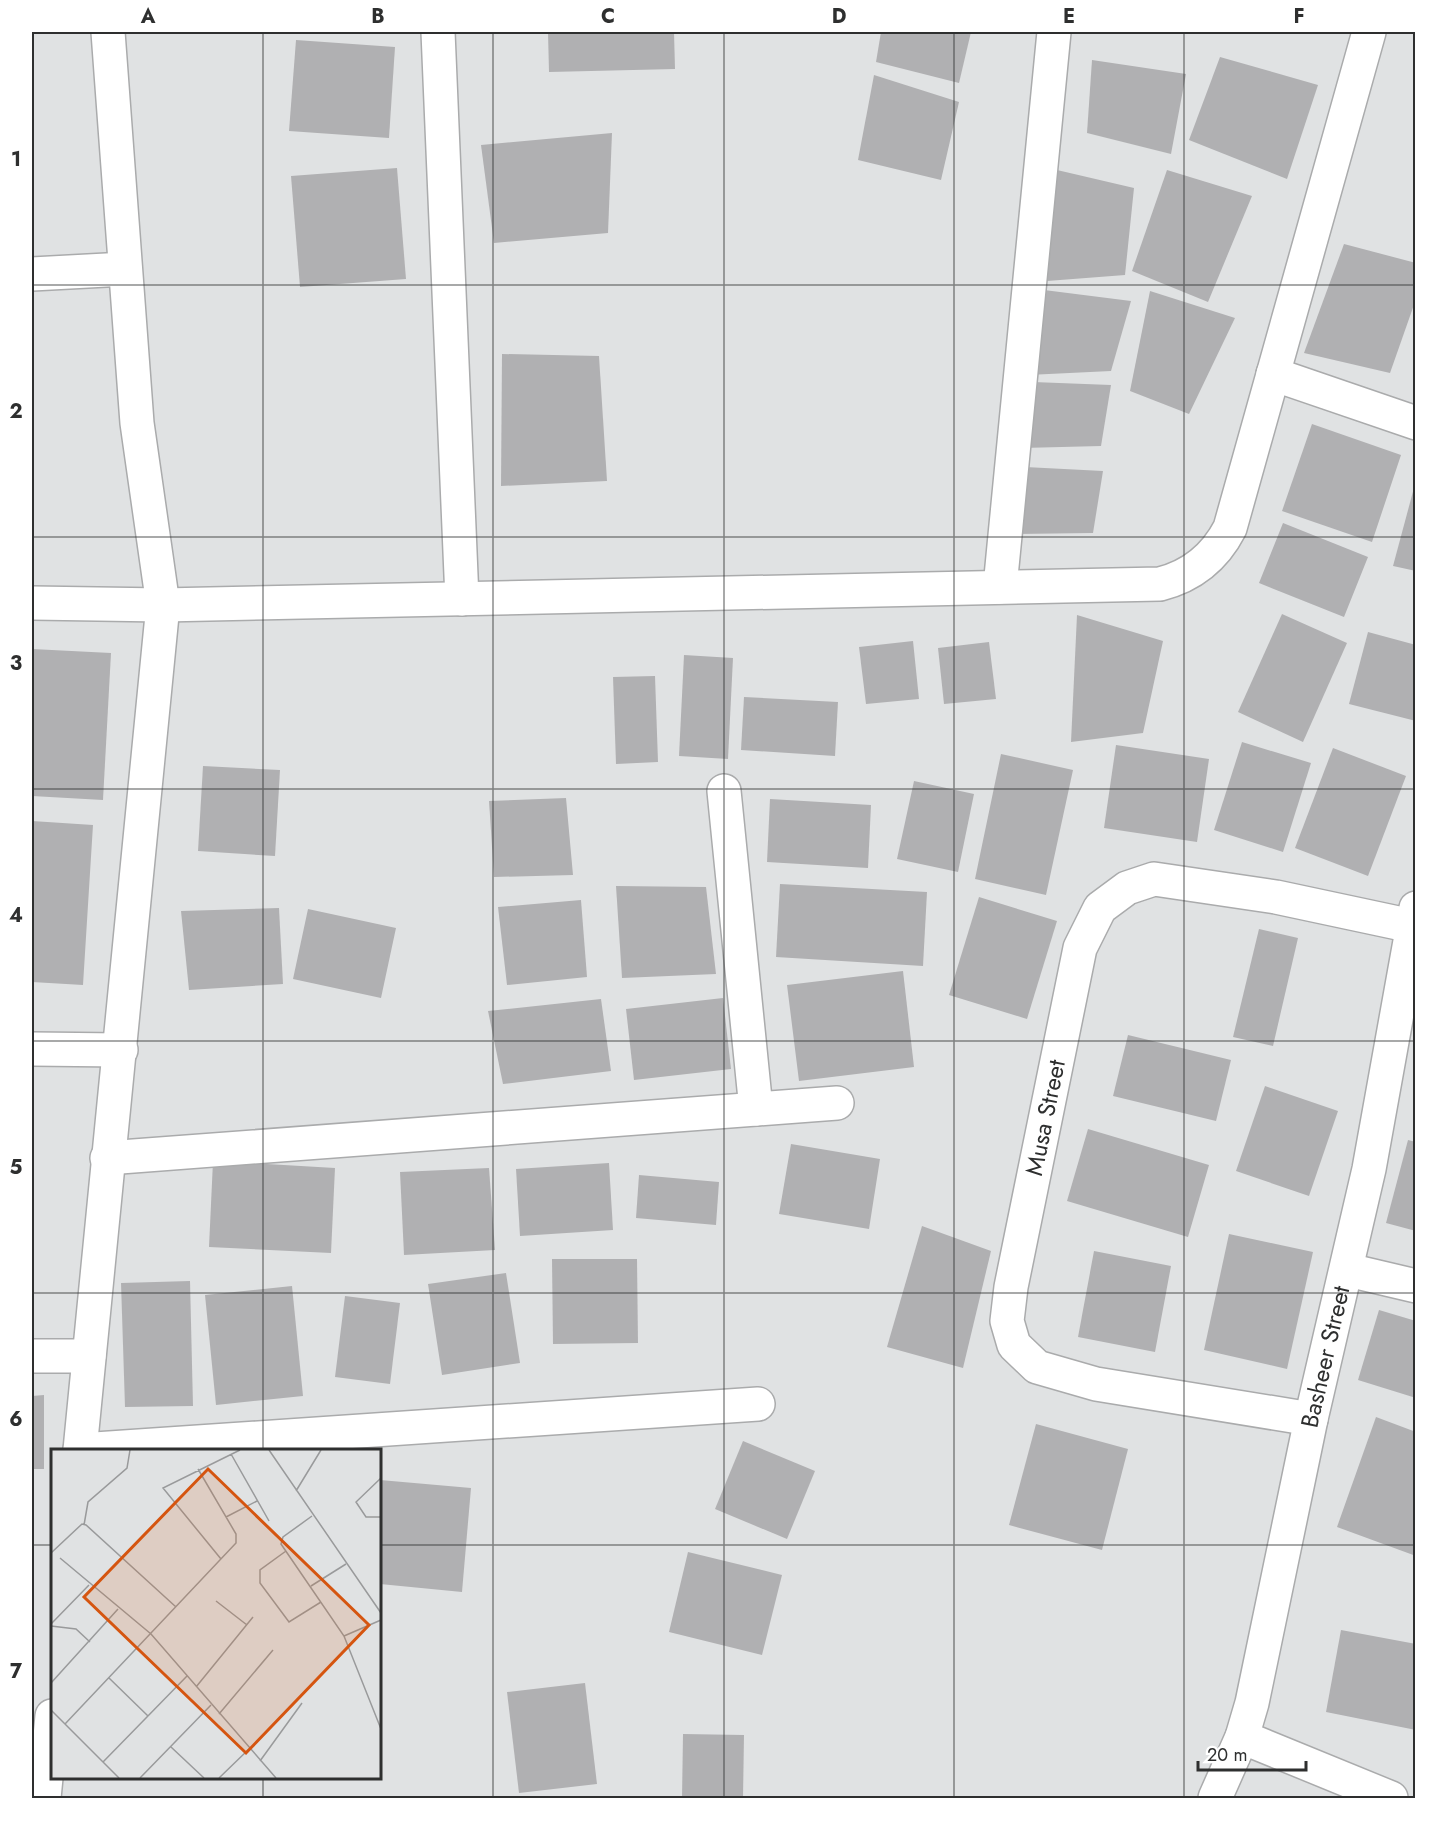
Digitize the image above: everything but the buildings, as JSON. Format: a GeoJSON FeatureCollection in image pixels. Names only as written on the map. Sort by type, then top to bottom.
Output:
{"type":"FeatureCollection","features":[{"type":"Feature","properties":{"kind":"street"},"geometry":{"type":"LineString","coordinates":[[80,1449],[163,605],[137,423],[108,32]]}},
{"type":"Feature","properties":{"kind":"street"},"geometry":{"type":"LineString","coordinates":[[438,32],[462,599]]}},
{"type":"Feature","properties":{"kind":"street"},"geometry":{"type":"LineString","coordinates":[[1000,587],[1054,32]]}},
{"type":"Feature","properties":{"kind":"street"},"geometry":{"type":"LineString","coordinates":[[32,603],[163,605],[1160,584],[1187,575],[1218,549],[1230,528],[1369,32]]}},
{"type":"Feature","properties":{"kind":"street"},"geometry":{"type":"LineString","coordinates":[[32,274],[125,269]]}},
{"type":"Feature","properties":{"kind":"street"},"geometry":{"type":"LineString","coordinates":[[1273,374],[1416,423]]}},
{"type":"Feature","properties":{"kind":"street"},"geometry":{"type":"LineString","coordinates":[[724,791],[756,1109]]}},
{"type":"Feature","properties":{"kind":"street","name":"Musa Street"},"geometry":{"type":"LineString","coordinates":[[1311,1419],[1096,1384],[1036,1367],[1014,1345],[1007,1321],[1011,1287],[1080,948],[1100,908],[1128,888],[1154,879],[1414,917]]}},
{"type":"Feature","properties":{"kind":"street","name":"Basheer Street"},"geometry":{"type":"LineString","coordinates":[[1215,1798],[1242,1737],[1252,1703],[1311,1419],[1369,1169],[1414,917]]}},
{"type":"Feature","properties":{"kind":"street"},"geometry":{"type":"LineString","coordinates":[[32,1049],[121,1050]]}},
{"type":"Feature","properties":{"kind":"street"},"geometry":{"type":"LineString","coordinates":[[107,1158],[837,1103]]}},
{"type":"Feature","properties":{"kind":"street"},"geometry":{"type":"LineString","coordinates":[[1347,1270],[1416,1286]]}},
{"type":"Feature","properties":{"kind":"street"},"geometry":{"type":"LineString","coordinates":[[32,1356],[88,1356]]}},
{"type":"Feature","properties":{"kind":"street"},"geometry":{"type":"LineString","coordinates":[[95,1449],[758,1404]]}},
{"type":"Feature","properties":{"kind":"street"},"geometry":{"type":"LineString","coordinates":[[44,1798],[51,1726]]}},
{"type":"Feature","properties":{"kind":"street"},"geometry":{"type":"LineString","coordinates":[[1242,1737],[1391,1798]]}}]}
